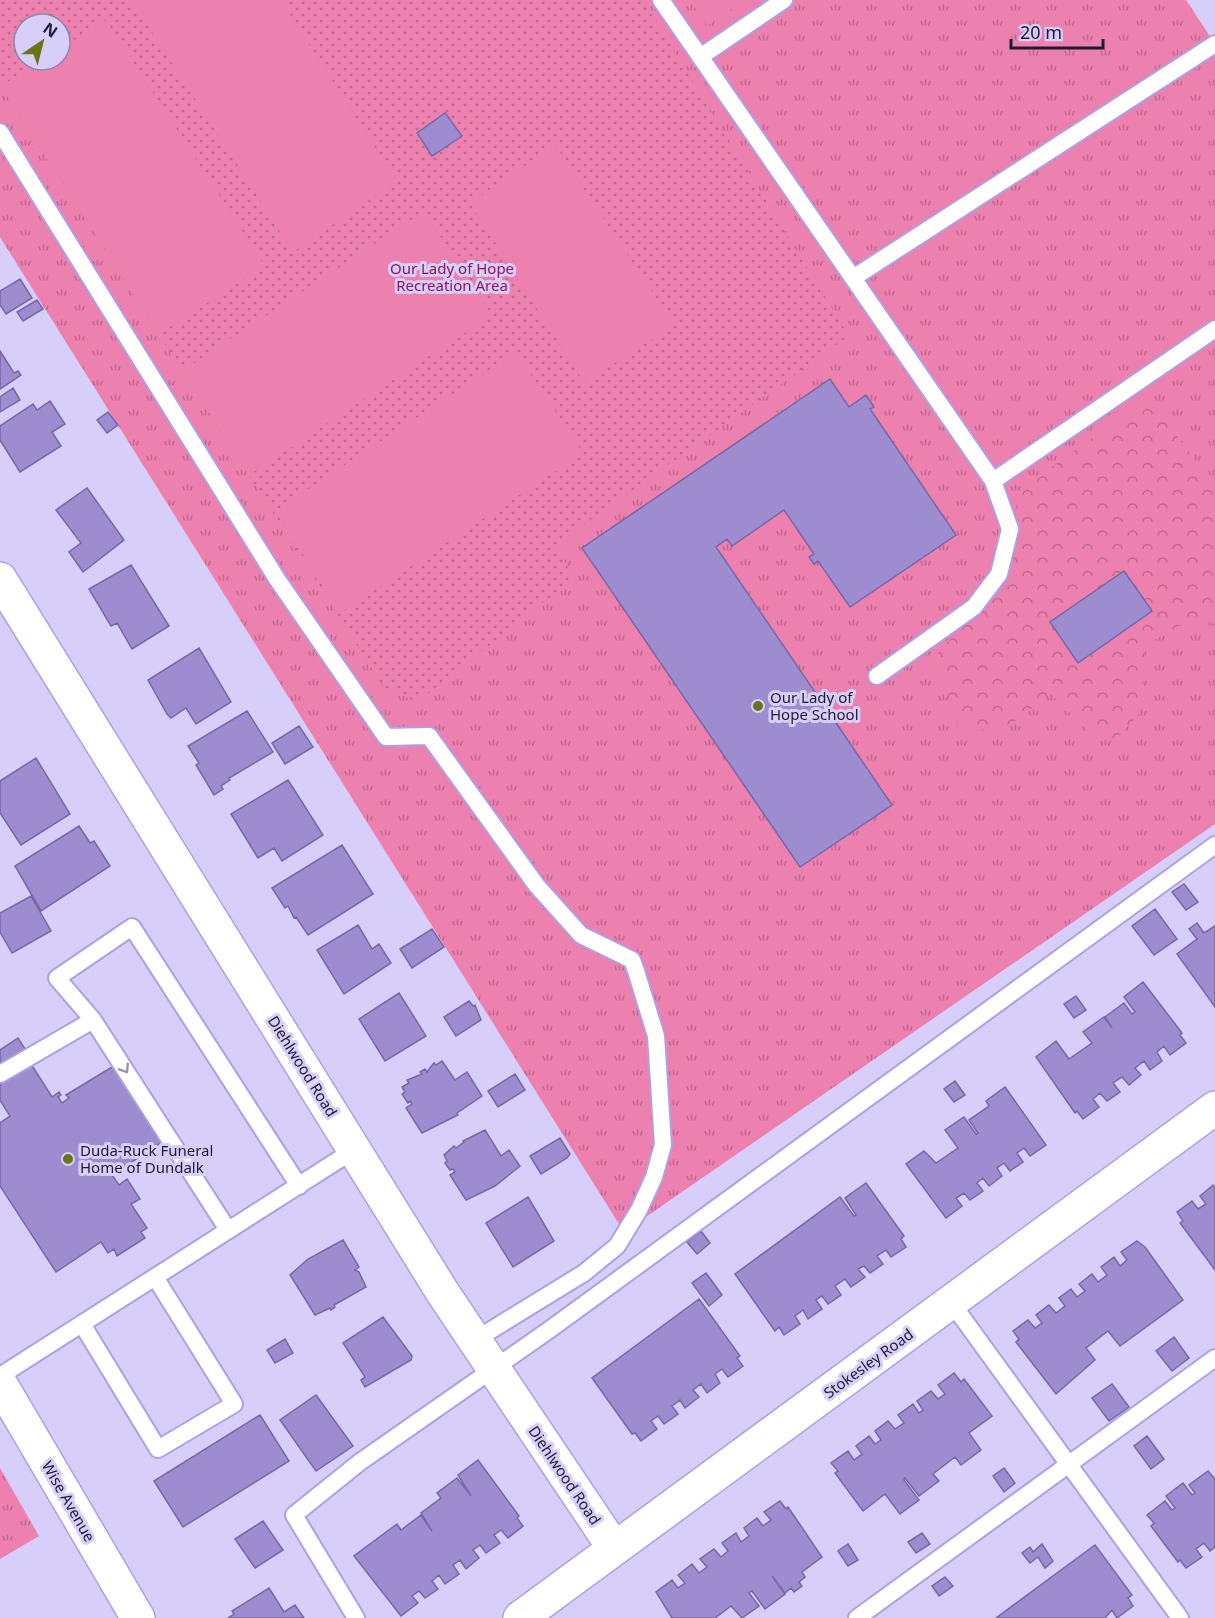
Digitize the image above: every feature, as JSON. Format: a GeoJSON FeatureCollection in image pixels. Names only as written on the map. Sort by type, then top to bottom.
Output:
{"type":"FeatureCollection","features":[{"type":"Feature","properties":{"kind":"street","name":"Diehlwood Road"},"geometry":{"type":"LineString","coordinates":[[0,579],[354,1150],[475,1340],[614,1548]]}},
{"type":"Feature","properties":{"kind":"street","name":"Stokesley Road"},"geometry":{"type":"LineString","coordinates":[[520,1618],[1215,1108]]}},
{"type":"Feature","properties":{"kind":"street","name":"Wise Avenue"},"geometry":{"type":"LineString","coordinates":[[0,1383],[138,1618]]}},
{"type":"Feature","properties":{"kind":"lane"},"geometry":{"type":"LineString","coordinates":[[660,0],[993,481],[1010,529],[999,574],[974,607],[877,676]]}},
{"type":"Feature","properties":{"kind":"lane"},"geometry":{"type":"LineString","coordinates":[[700,57],[784,0]]}},
{"type":"Feature","properties":{"kind":"lane"},"geometry":{"type":"LineString","coordinates":[[853,278],[1215,44]]}},
{"type":"Feature","properties":{"kind":"lane"},"geometry":{"type":"LineString","coordinates":[[0,132],[277,579],[386,737],[429,736],[537,886],[581,935],[632,960],[657,1036],[663,1145],[654,1177],[639,1210],[617,1246],[584,1273],[475,1340]]}},
{"type":"Feature","properties":{"kind":"lane"},"geometry":{"type":"LineString","coordinates":[[993,481],[1215,329]]}},
{"type":"Feature","properties":{"kind":"lane"},"geometry":{"type":"LineString","coordinates":[[356,1618],[294,1515],[360,1462],[494,1369],[1215,845]]}},
{"type":"Feature","properties":{"kind":"lane"},"geometry":{"type":"LineString","coordinates":[[228,1230],[93,1020],[57,978],[132,927],[299,1186]]}},
{"type":"Feature","properties":{"kind":"lane"},"geometry":{"type":"LineString","coordinates":[[0,1074],[93,1020]]}},
{"type":"Feature","properties":{"kind":"lane"},"geometry":{"type":"LineString","coordinates":[[0,1376],[354,1150]]}},
{"type":"Feature","properties":{"kind":"lane"},"geometry":{"type":"LineString","coordinates":[[82,1324],[158,1449],[234,1404],[155,1277]]}},
{"type":"Feature","properties":{"kind":"lane"},"geometry":{"type":"LineString","coordinates":[[951,1302],[1180,1618]]}},
{"type":"Feature","properties":{"kind":"lane"},"geometry":{"type":"LineString","coordinates":[[857,1618],[1215,1358]]}},
{"type":"Feature","properties":{"kind":"green space"},"geometry":{"type":"Polygon","coordinates":[[[0,0],[1186,0],[1215,44],[1215,824],[624,1232],[0,237],[0,0]]]}},
{"type":"Feature","properties":{"kind":"green space","name":"Our Lady of Hope Recreation Area"},"geometry":{"type":"Polygon","coordinates":[[[0,0],[643,0],[849,336],[557,544],[573,579],[417,702],[384,687],[0,85],[0,0]]]}},
{"type":"Feature","properties":{"kind":"green space"},"geometry":{"type":"Polygon","coordinates":[[[281,0],[397,181],[293,252],[132,1],[281,0]]]}},
{"type":"Feature","properties":{"kind":"green space"},"geometry":{"type":"Polygon","coordinates":[[[690,0],[745,0],[707,26],[690,0]]]}},
{"type":"Feature","properties":{"kind":"green space"},"geometry":{"type":"Polygon","coordinates":[[[106,20],[265,266],[159,334],[1,86],[23,72],[72,72],[72,41],[106,20]]]}},
{"type":"Feature","properties":{"kind":"green space"},"geometry":{"type":"Polygon","coordinates":[[[555,145],[674,325],[584,383],[470,203],[555,145]]]}},
{"type":"Feature","properties":{"kind":"green space"},"geometry":{"type":"Polygon","coordinates":[[[424,211],[492,315],[249,475],[182,371],[424,211]]]}},
{"type":"Feature","properties":{"kind":"green space"},"geometry":{"type":"Polygon","coordinates":[[[516,352],[583,453],[340,613],[275,511],[516,352]]]}},
{"type":"Feature","properties":{"kind":"green space"},"geometry":{"type":"Polygon","coordinates":[[[1149,398],[1215,487],[1215,624],[1194,617],[1146,645],[1141,711],[1114,742],[1092,735],[1051,694],[1005,728],[960,731],[934,657],[1012,574],[1017,496],[1066,456],[1149,398]]]}},
{"type":"Feature","properties":{"kind":"green space"},"geometry":{"type":"Polygon","coordinates":[[[0,1468],[39,1536],[0,1559],[0,1468]]]}},
{"type":"Feature","properties":{"kind":"building"},"geometry":{"type":"Polygon","coordinates":[[[445,113],[462,136],[432,156],[417,133],[445,113]]]}},
{"type":"Feature","properties":{"kind":"building"},"geometry":{"type":"Polygon","coordinates":[[[20,279],[32,298],[6,314],[0,305],[0,291],[20,279]]]}},
{"type":"Feature","properties":{"kind":"building"},"geometry":{"type":"Polygon","coordinates":[[[37,300],[43,309],[23,321],[17,312],[37,300]]]}},
{"type":"Feature","properties":{"kind":"building"},"geometry":{"type":"Polygon","coordinates":[[[0,351],[14,373],[18,371],[21,375],[0,389],[0,351]]]}},
{"type":"Feature","properties":{"kind":"building","name":"Our Lady of Hope School"},"geometry":{"type":"Polygon","coordinates":[[[830,379],[849,407],[866,395],[874,407],[870,409],[956,535],[850,607],[818,561],[814,564],[809,557],[814,554],[784,510],[732,546],[727,539],[716,547],[892,805],[800,867],[582,548],[830,379]]]}},
{"type":"Feature","properties":{"kind":"building"},"geometry":{"type":"Polygon","coordinates":[[[13,388],[20,400],[0,412],[0,397],[13,388]]]}},
{"type":"Feature","properties":{"kind":"building"},"geometry":{"type":"Polygon","coordinates":[[[50,401],[65,424],[52,432],[61,446],[20,472],[0,440],[0,426],[33,404],[37,410],[50,401]]]}},
{"type":"Feature","properties":{"kind":"building"},"geometry":{"type":"Polygon","coordinates":[[[108,412],[118,425],[107,433],[97,420],[108,412]]]}},
{"type":"Feature","properties":{"kind":"building"},"geometry":{"type":"Polygon","coordinates":[[[87,488],[124,540],[83,572],[69,552],[81,543],[56,510],[87,488]]]}},
{"type":"Feature","properties":{"kind":"building"},"geometry":{"type":"Polygon","coordinates":[[[131,565],[169,626],[132,649],[117,623],[111,626],[89,589],[131,565]]]}},
{"type":"Feature","properties":{"kind":"building"},"geometry":{"type":"Polygon","coordinates":[[[1124,571],[1152,611],[1078,663],[1050,622],[1124,571]]]}},
{"type":"Feature","properties":{"kind":"building"},"geometry":{"type":"Polygon","coordinates":[[[199,648],[231,702],[196,724],[186,708],[171,718],[148,680],[199,648]]]}},
{"type":"Feature","properties":{"kind":"building"},"geometry":{"type":"Polygon","coordinates":[[[247,711],[273,752],[229,778],[230,780],[221,786],[223,789],[214,795],[196,765],[199,763],[188,746],[247,711]]]}},
{"type":"Feature","properties":{"kind":"building"},"geometry":{"type":"Polygon","coordinates":[[[299,726],[313,747],[285,764],[272,743],[299,726]]]}},
{"type":"Feature","properties":{"kind":"building"},"geometry":{"type":"Polygon","coordinates":[[[36,758],[70,814],[21,845],[0,813],[0,781],[36,758]]]}},
{"type":"Feature","properties":{"kind":"building"},"geometry":{"type":"Polygon","coordinates":[[[288,780],[323,835],[282,861],[274,848],[258,858],[231,814],[288,780]]]}},
{"type":"Feature","properties":{"kind":"building"},"geometry":{"type":"Polygon","coordinates":[[[79,826],[90,843],[94,841],[110,866],[41,911],[15,866],[79,826]]]}},
{"type":"Feature","properties":{"kind":"building"},"geometry":{"type":"Polygon","coordinates":[[[342,845],[373,894],[308,935],[296,917],[294,918],[288,906],[285,908],[272,888],[342,845]]]}},
{"type":"Feature","properties":{"kind":"building"},"geometry":{"type":"Polygon","coordinates":[[[1184,884],[1198,902],[1186,910],[1172,892],[1184,884]]]}},
{"type":"Feature","properties":{"kind":"building"},"geometry":{"type":"Polygon","coordinates":[[[31,896],[51,931],[12,953],[0,932],[0,913],[31,896]]]}},
{"type":"Feature","properties":{"kind":"building"},"geometry":{"type":"Polygon","coordinates":[[[1155,909],[1177,939],[1154,955],[1132,926],[1155,909]]]}},
{"type":"Feature","properties":{"kind":"building"},"geometry":{"type":"Polygon","coordinates":[[[1197,923],[1204,933],[1215,926],[1215,1007],[1177,954],[1197,939],[1189,929],[1197,923]]]}},
{"type":"Feature","properties":{"kind":"building"},"geometry":{"type":"Polygon","coordinates":[[[358,925],[372,949],[379,944],[391,963],[344,994],[317,950],[358,925]]]}},
{"type":"Feature","properties":{"kind":"building"},"geometry":{"type":"Polygon","coordinates":[[[432,929],[444,947],[412,968],[400,949],[432,929]]]}},
{"type":"Feature","properties":{"kind":"building"},"geometry":{"type":"Polygon","coordinates":[[[1143,982],[1182,1033],[1180,1035],[1186,1043],[1170,1055],[1164,1046],[1157,1052],[1162,1061],[1150,1070],[1144,1061],[1135,1068],[1141,1075],[1129,1085],[1122,1077],[1113,1083],[1120,1092],[1107,1101],[1100,1093],[1093,1099],[1099,1107],[1083,1119],[1077,1111],[1075,1113],[1036,1057],[1056,1041],[1069,1059],[1092,1043],[1083,1032],[1104,1017],[1112,1028],[1105,1017],[1124,1003],[1132,1014],[1135,1012],[1124,997],[1143,982]]]}},
{"type":"Feature","properties":{"kind":"building"},"geometry":{"type":"Polygon","coordinates":[[[399,993],[426,1036],[385,1061],[359,1019],[399,993]]]}},
{"type":"Feature","properties":{"kind":"building"},"geometry":{"type":"Polygon","coordinates":[[[1076,996],[1086,1010],[1074,1018],[1064,1004],[1076,996]]]}},
{"type":"Feature","properties":{"kind":"building"},"geometry":{"type":"Polygon","coordinates":[[[469,1001],[473,1006],[475,1005],[481,1020],[456,1036],[444,1017],[469,1001]]]}},
{"type":"Feature","properties":{"kind":"building"},"geometry":{"type":"Polygon","coordinates":[[[18,1038],[25,1049],[3,1065],[0,1060],[0,1050],[18,1038]]]}},
{"type":"Feature","properties":{"kind":"building"},"geometry":{"type":"Polygon","coordinates":[[[442,1061],[455,1080],[467,1072],[482,1096],[457,1113],[458,1115],[422,1133],[406,1108],[412,1104],[410,1101],[408,1103],[402,1094],[405,1092],[402,1087],[409,1083],[407,1080],[422,1074],[420,1072],[425,1069],[427,1072],[434,1063],[436,1065],[442,1061]]]}},
{"type":"Feature","properties":{"kind":"building","name":"Duda-Ruck Funeral Home of Dundalk"},"geometry":{"type":"Polygon","coordinates":[[[31,1064],[52,1097],[59,1092],[61,1095],[58,1097],[62,1103],[69,1098],[66,1095],[112,1067],[135,1097],[133,1099],[161,1143],[112,1175],[119,1185],[127,1179],[140,1199],[131,1204],[147,1228],[141,1232],[145,1238],[117,1256],[114,1249],[108,1253],[101,1242],[56,1272],[0,1186],[0,1123],[10,1116],[0,1100],[0,1084],[31,1064]]]}},
{"type":"Feature","properties":{"kind":"building"},"geometry":{"type":"Polygon","coordinates":[[[515,1074],[525,1090],[498,1107],[488,1091],[515,1074]]]}},
{"type":"Feature","properties":{"kind":"building"},"geometry":{"type":"Polygon","coordinates":[[[955,1081],[965,1095],[954,1102],[944,1089],[955,1081]]]}},
{"type":"Feature","properties":{"kind":"building"},"geometry":{"type":"Polygon","coordinates":[[[1005,1087],[1046,1145],[1030,1156],[1024,1148],[1017,1153],[1023,1162],[1010,1171],[1004,1163],[997,1168],[1002,1176],[989,1186],[983,1178],[977,1183],[983,1191],[970,1200],[964,1193],[956,1198],[962,1206],[946,1218],[906,1164],[924,1151],[936,1163],[958,1148],[945,1130],[964,1117],[976,1134],[978,1133],[969,1120],[989,1106],[986,1101],[1005,1087]]]}},
{"type":"Feature","properties":{"kind":"building"},"geometry":{"type":"Polygon","coordinates":[[[485,1130],[501,1156],[509,1150],[520,1166],[495,1186],[466,1200],[450,1175],[455,1172],[453,1169],[450,1170],[445,1163],[447,1161],[444,1155],[454,1146],[456,1148],[463,1141],[485,1130]]]}},
{"type":"Feature","properties":{"kind":"building"},"geometry":{"type":"Polygon","coordinates":[[[560,1138],[570,1154],[541,1174],[530,1156],[560,1138]]]}},
{"type":"Feature","properties":{"kind":"building"},"geometry":{"type":"Polygon","coordinates":[[[866,1183],[904,1236],[901,1239],[906,1247],[891,1257],[886,1250],[877,1256],[883,1264],[870,1273],[864,1266],[858,1269],[865,1277],[851,1287],[845,1279],[835,1286],[841,1295],[828,1304],[822,1296],[816,1300],[822,1309],[808,1319],[803,1310],[795,1316],[800,1324],[784,1335],[779,1327],[775,1331],[735,1274],[840,1197],[854,1216],[856,1215],[845,1198],[866,1183]]]}},
{"type":"Feature","properties":{"kind":"building"},"geometry":{"type":"Polygon","coordinates":[[[1213,1185],[1215,1188],[1215,1270],[1180,1223],[1183,1221],[1177,1212],[1192,1201],[1198,1209],[1206,1204],[1200,1196],[1213,1185]]]}},
{"type":"Feature","properties":{"kind":"building"},"geometry":{"type":"Polygon","coordinates":[[[528,1197],[554,1241],[513,1267],[486,1223],[528,1197]]]}},
{"type":"Feature","properties":{"kind":"building"},"geometry":{"type":"Polygon","coordinates":[[[701,1231],[710,1243],[697,1254],[687,1242],[701,1231]]]}},
{"type":"Feature","properties":{"kind":"building"},"geometry":{"type":"Polygon","coordinates":[[[343,1240],[359,1267],[355,1270],[359,1272],[366,1287],[334,1305],[335,1307],[331,1310],[330,1308],[315,1315],[290,1275],[308,1259],[343,1240]]]}},
{"type":"Feature","properties":{"kind":"building"},"geometry":{"type":"Polygon","coordinates":[[[1137,1241],[1145,1247],[1183,1300],[1120,1346],[1108,1331],[1086,1348],[1095,1360],[1056,1394],[1016,1342],[1019,1339],[1013,1331],[1028,1320],[1035,1328],[1042,1323],[1036,1315],[1049,1305],[1056,1313],[1065,1306],[1059,1298],[1071,1289],[1077,1297],[1085,1291],[1079,1284],[1092,1274],[1098,1282],[1107,1275],[1101,1267],[1114,1257],[1120,1266],[1127,1260],[1121,1252],[1137,1241]]]}},
{"type":"Feature","properties":{"kind":"building"},"geometry":{"type":"Polygon","coordinates":[[[706,1273],[722,1295],[709,1306],[692,1283],[706,1273]]]}},
{"type":"Feature","properties":{"kind":"building"},"geometry":{"type":"Polygon","coordinates":[[[699,1299],[740,1356],[737,1358],[743,1366],[728,1377],[722,1369],[715,1374],[720,1383],[707,1393],[701,1384],[693,1390],[699,1397],[685,1408],[680,1400],[672,1406],[678,1414],[664,1424],[658,1416],[651,1421],[657,1429],[641,1441],[635,1433],[632,1434],[592,1378],[699,1299]]]}},
{"type":"Feature","properties":{"kind":"building"},"geometry":{"type":"Polygon","coordinates":[[[383,1317],[412,1356],[411,1360],[365,1387],[361,1380],[365,1377],[343,1343],[383,1317]]]}},
{"type":"Feature","properties":{"kind":"building"},"geometry":{"type":"Polygon","coordinates":[[[1174,1337],[1189,1358],[1172,1371],[1156,1351],[1174,1337]]]}},
{"type":"Feature","properties":{"kind":"building"},"geometry":{"type":"Polygon","coordinates":[[[285,1339],[293,1353],[275,1363],[267,1350],[285,1339]]]}},
{"type":"Feature","properties":{"kind":"building"},"geometry":{"type":"Polygon","coordinates":[[[954,1373],[961,1382],[964,1379],[992,1416],[969,1433],[981,1450],[961,1465],[955,1457],[933,1474],[939,1481],[919,1496],[905,1478],[904,1480],[919,1500],[900,1514],[885,1494],[863,1511],[835,1473],[838,1471],[831,1463],[848,1451],[854,1460],[862,1454],[856,1446],[869,1436],[875,1444],[881,1440],[875,1431],[888,1421],[895,1429],[904,1423],[898,1415],[913,1404],[919,1413],[923,1410],[917,1401],[931,1391],[938,1399],[945,1394],[938,1385],[954,1373]]]}},
{"type":"Feature","properties":{"kind":"building"},"geometry":{"type":"Polygon","coordinates":[[[1112,1384],[1129,1407],[1109,1421],[1092,1398],[1112,1384]]]}},
{"type":"Feature","properties":{"kind":"building"},"geometry":{"type":"Polygon","coordinates":[[[316,1395],[353,1446],[316,1471],[280,1420],[316,1395]]]}},
{"type":"Feature","properties":{"kind":"building"},"geometry":{"type":"Polygon","coordinates":[[[260,1415],[289,1461],[183,1527],[154,1481],[260,1415]]]}},
{"type":"Feature","properties":{"kind":"building"},"geometry":{"type":"Polygon","coordinates":[[[1147,1436],[1164,1459],[1151,1469],[1134,1446],[1147,1436]]]}},
{"type":"Feature","properties":{"kind":"building"},"geometry":{"type":"Polygon","coordinates":[[[478,1460],[519,1516],[517,1518],[523,1526],[508,1538],[501,1530],[494,1535],[500,1543],[486,1553],[480,1545],[473,1550],[479,1558],[466,1569],[460,1560],[453,1565],[459,1574],[445,1584],[439,1575],[432,1581],[438,1589],[425,1598],[419,1591],[412,1596],[418,1603],[401,1616],[354,1556],[397,1524],[401,1530],[421,1515],[432,1531],[421,1513],[441,1498],[437,1493],[457,1478],[471,1496],[458,1475],[478,1460]]]}},
{"type":"Feature","properties":{"kind":"building"},"geometry":{"type":"Polygon","coordinates":[[[1004,1468],[1015,1483],[1004,1492],[993,1476],[1004,1468]]]}},
{"type":"Feature","properties":{"kind":"building"},"geometry":{"type":"Polygon","coordinates":[[[1208,1471],[1215,1479],[1215,1547],[1210,1551],[1204,1543],[1196,1549],[1202,1557],[1186,1568],[1180,1560],[1178,1562],[1151,1526],[1154,1523],[1147,1515],[1165,1501],[1172,1510],[1175,1508],[1166,1496],[1183,1483],[1192,1495],[1195,1493],[1189,1485],[1208,1471]]]}},
{"type":"Feature","properties":{"kind":"building"},"geometry":{"type":"Polygon","coordinates":[[[780,1501],[786,1509],[788,1507],[822,1557],[802,1572],[805,1577],[799,1582],[802,1586],[794,1592],[791,1588],[785,1593],[772,1576],[785,1594],[765,1609],[752,1591],[749,1593],[759,1606],[742,1618],[731,1606],[715,1618],[672,1618],[656,1592],[672,1580],[678,1588],[685,1583],[678,1575],[692,1564],[699,1573],[707,1567],[700,1559],[714,1549],[721,1557],[728,1551],[722,1543],[736,1533],[741,1542],[749,1536],[744,1528],[757,1518],[763,1526],[771,1520],[764,1512],[780,1501]]]}},
{"type":"Feature","properties":{"kind":"building"},"geometry":{"type":"Polygon","coordinates":[[[263,1521],[283,1550],[255,1568],[235,1539],[263,1521]]]}},
{"type":"Feature","properties":{"kind":"building"},"geometry":{"type":"Polygon","coordinates":[[[922,1533],[930,1544],[916,1553],[908,1542],[922,1533]]]}},
{"type":"Feature","properties":{"kind":"building"},"geometry":{"type":"Polygon","coordinates":[[[848,1544],[858,1560],[848,1566],[838,1551],[848,1544]]]}},
{"type":"Feature","properties":{"kind":"building"},"geometry":{"type":"Polygon","coordinates":[[[1042,1544],[1053,1561],[1045,1568],[1038,1557],[1030,1563],[1022,1553],[1030,1547],[1033,1552],[1042,1544]]]}},
{"type":"Feature","properties":{"kind":"building"},"geometry":{"type":"Polygon","coordinates":[[[1095,1545],[1132,1595],[1128,1598],[1133,1606],[1117,1618],[1112,1610],[1105,1618],[996,1618],[1095,1545]]]}},
{"type":"Feature","properties":{"kind":"building"},"geometry":{"type":"Polygon","coordinates":[[[945,1577],[953,1586],[939,1596],[932,1586],[945,1577]]]}},
{"type":"Feature","properties":{"kind":"building"},"geometry":{"type":"Polygon","coordinates":[[[269,1588],[284,1612],[295,1605],[304,1618],[228,1618],[234,1614],[232,1611],[269,1588]]]}},
{"type":"Feature","properties":{"kind":"place","name":"Our Lady of Hope School"},"geometry":{"type":"Point","coordinates":[758,706]}},
{"type":"Feature","properties":{"kind":"place","name":"Duda-Ruck Funeral Home of Dundalk"},"geometry":{"type":"Point","coordinates":[68,1159]}}]}
